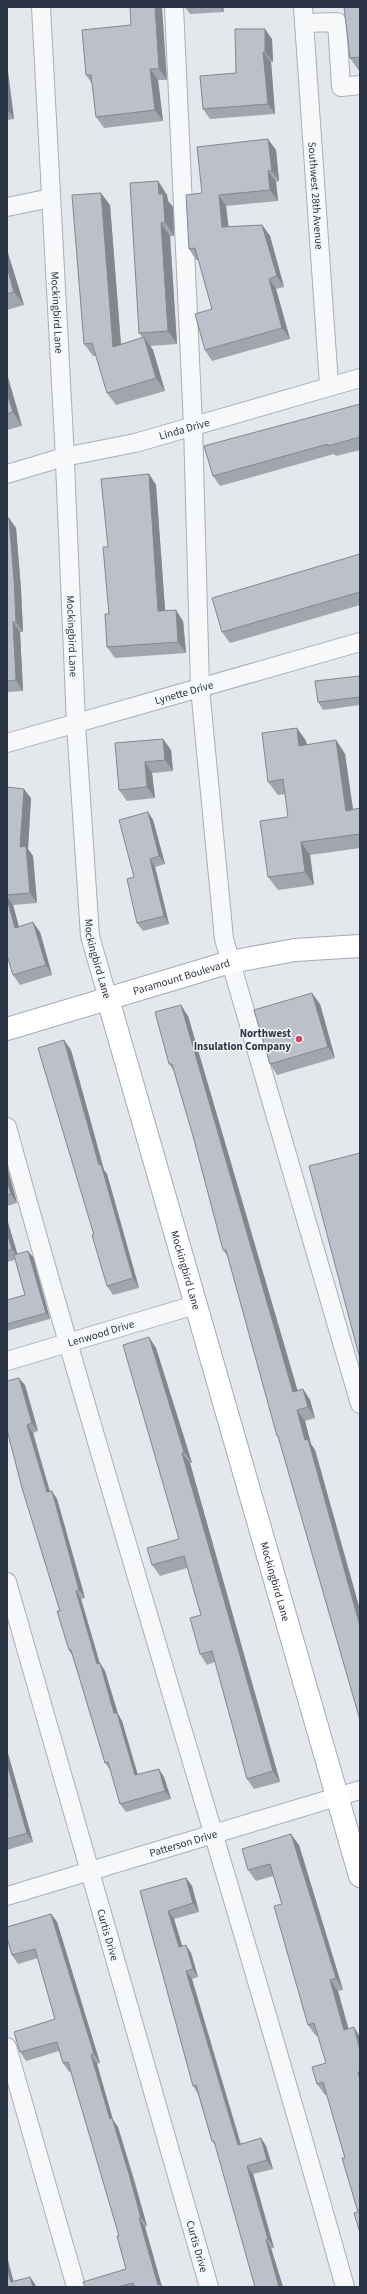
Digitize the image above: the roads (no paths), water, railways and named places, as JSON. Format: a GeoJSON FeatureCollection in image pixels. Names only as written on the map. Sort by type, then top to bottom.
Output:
{"type":"FeatureCollection","features":[{"type":"Feature","properties":{"kind":"main road","name":"Paramount Boulevard"},"geometry":{"type":"LineString","coordinates":[[7,1029],[230,962],[295,950],[360,946]]}},
{"type":"Feature","properties":{"kind":"main road","name":"Mockingbird Lane"},"geometry":{"type":"LineString","coordinates":[[108,999],[360,1876]]}},
{"type":"Feature","properties":{"kind":"street","name":"Mockingbird Lane"},"geometry":{"type":"LineString","coordinates":[[41,7],[76,724],[90,936],[108,999]]}},
{"type":"Feature","properties":{"kind":"street"},"geometry":{"type":"LineString","coordinates":[[174,7],[193,425],[200,688],[224,939],[360,1404]]}},
{"type":"Feature","properties":{"kind":"street"},"geometry":{"type":"LineString","coordinates":[[303,15],[337,15],[341,87],[360,85]]}},
{"type":"Feature","properties":{"kind":"street","name":"Southwest 28th Avenue"},"geometry":{"type":"LineString","coordinates":[[303,15],[329,385]]}},
{"type":"Feature","properties":{"kind":"street"},"geometry":{"type":"LineString","coordinates":[[7,207],[51,198]]}},
{"type":"Feature","properties":{"kind":"street","name":"Linda Drive"},"geometry":{"type":"LineString","coordinates":[[7,474],[64,457],[135,443],[329,385],[360,378]]}},
{"type":"Feature","properties":{"kind":"street","name":"Lynette Drive"},"geometry":{"type":"LineString","coordinates":[[7,743],[360,642]]}},
{"type":"Feature","properties":{"kind":"street"},"geometry":{"type":"LineString","coordinates":[[7,1127],[67,1343],[215,1834],[345,2287]]}},
{"type":"Feature","properties":{"kind":"street","name":"Lenwood Drive"},"geometry":{"type":"LineString","coordinates":[[7,1361],[195,1305]]}},
{"type":"Feature","properties":{"kind":"street","name":"Curtis Drive"},"geometry":{"type":"LineString","coordinates":[[7,1582],[209,2287]]}},
{"type":"Feature","properties":{"kind":"street","name":"Patterson Drive"},"geometry":{"type":"LineString","coordinates":[[7,1896],[360,1790]]}},
{"type":"Feature","properties":{"kind":"street"},"geometry":{"type":"LineString","coordinates":[[7,2047],[76,2287]]}},
{"type":"Feature","properties":{"kind":"place","name":"Northwest Insulation Company"},"geometry":{"type":"Point","coordinates":[299,1039]}}]}
